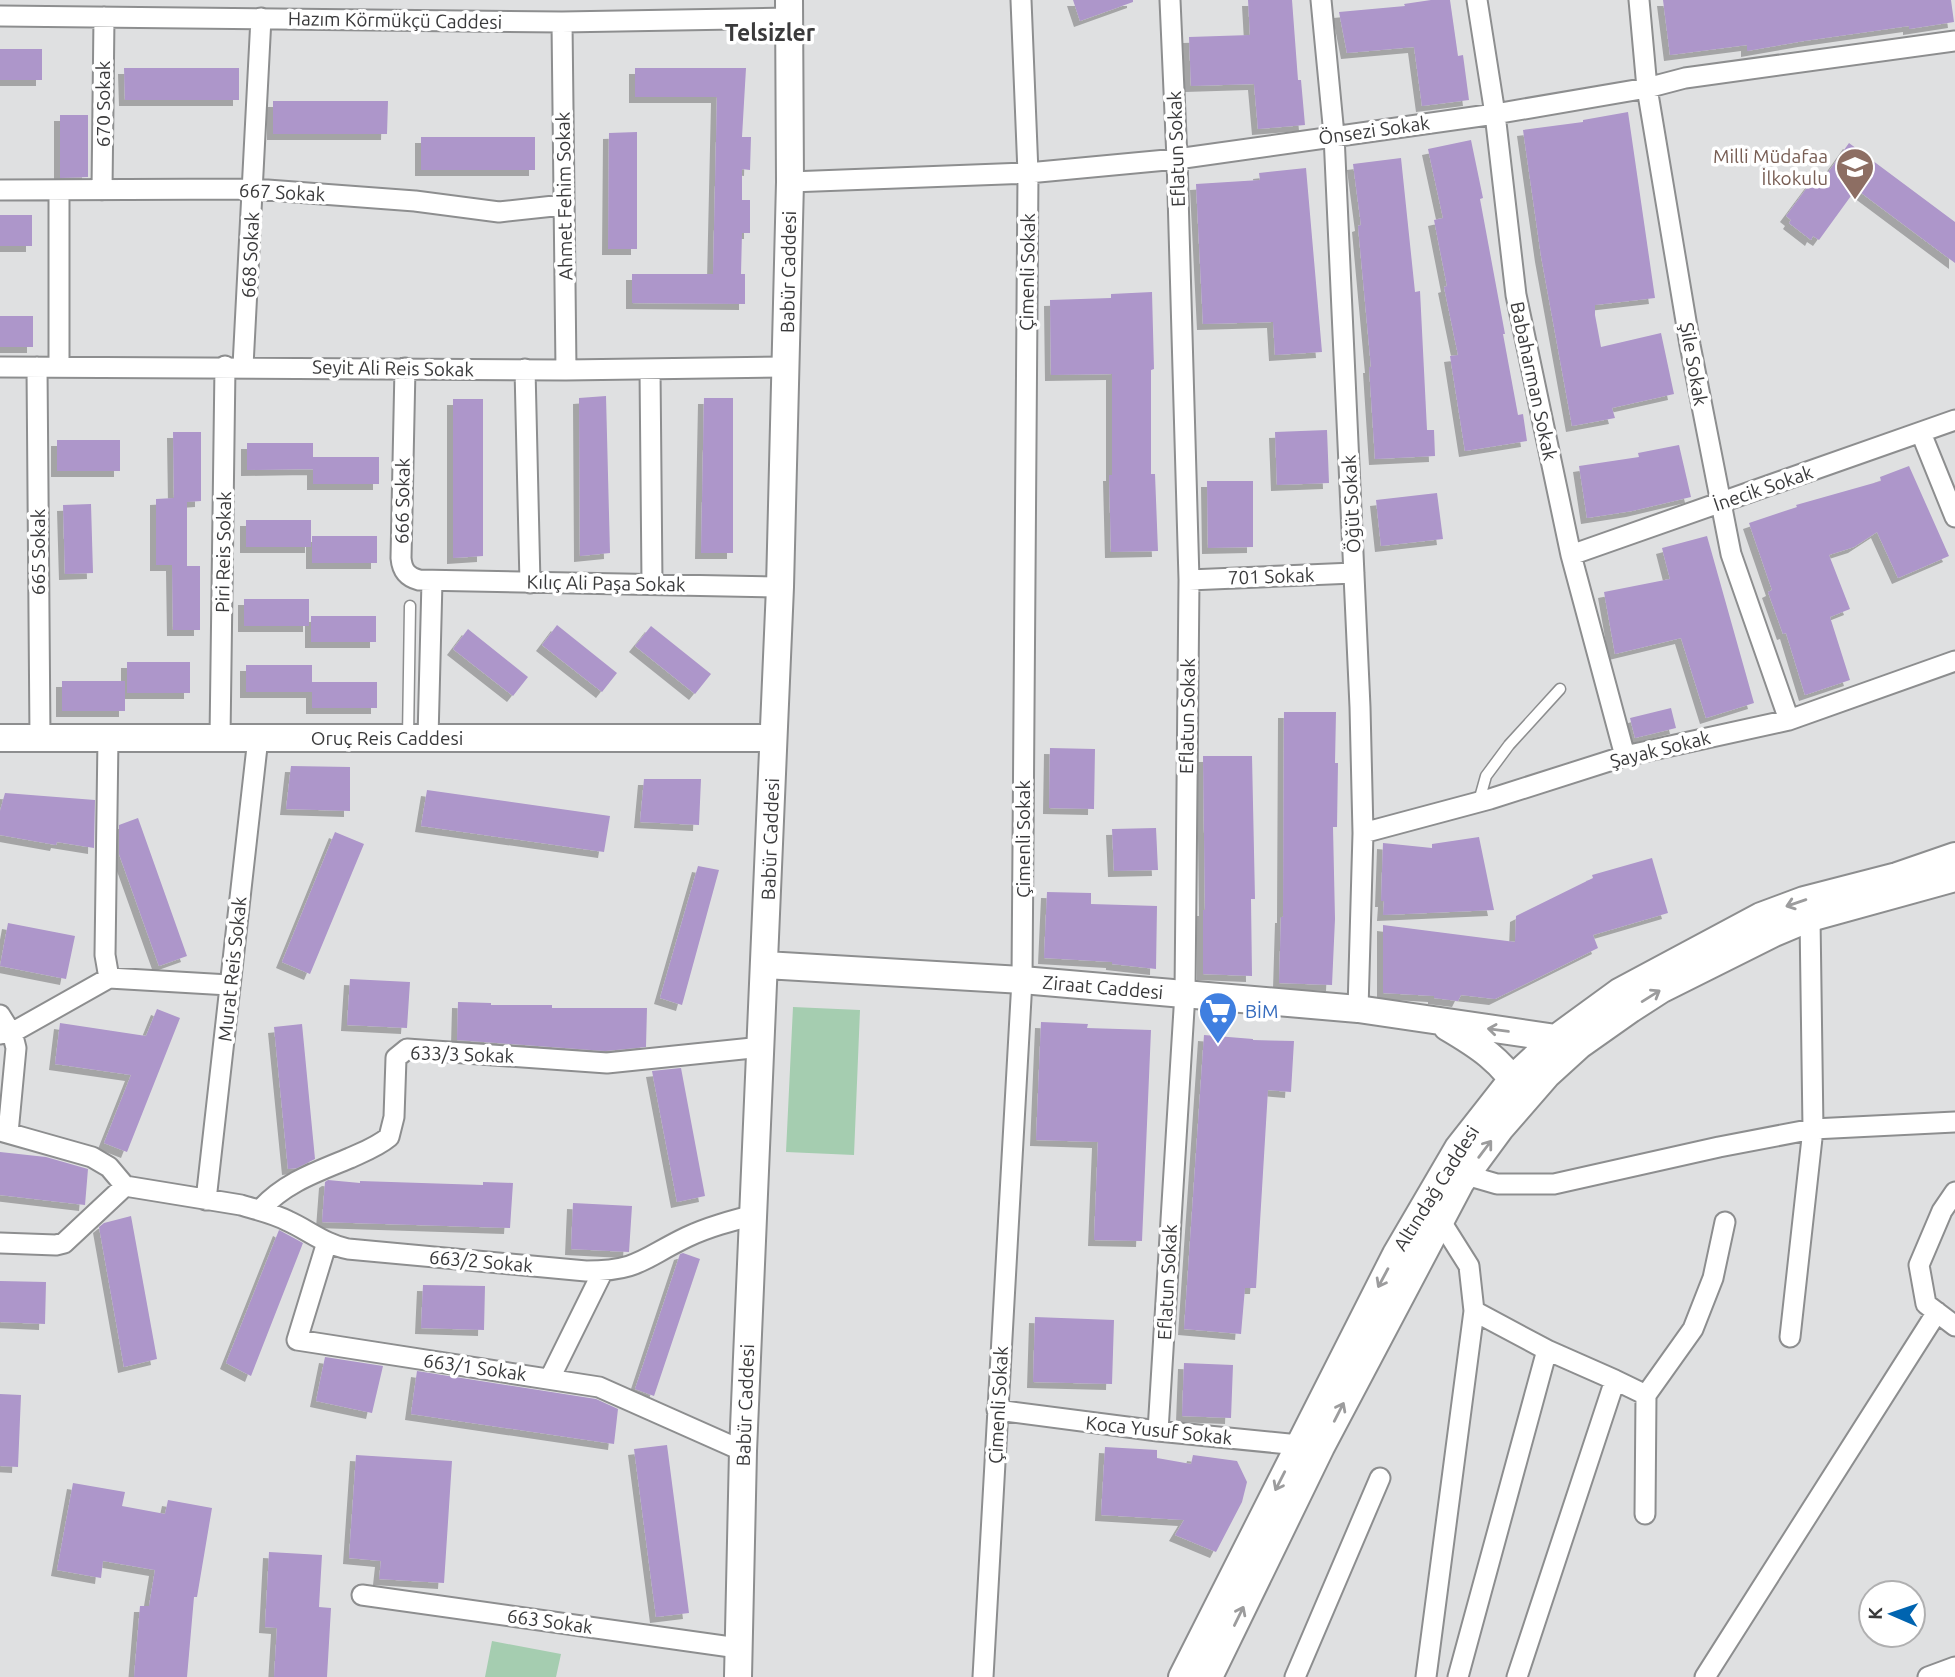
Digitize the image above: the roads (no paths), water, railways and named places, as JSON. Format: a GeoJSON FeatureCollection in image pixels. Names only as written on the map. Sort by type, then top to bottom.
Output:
{"type":"FeatureCollection","features":[{"type":"Feature","properties":{"kind":"main road","name":"Babür Caddesi"},"geometry":{"type":"LineString","coordinates":[[738,1677],[743,1451],[780,587],[790,182],[790,9]]}},
{"type":"Feature","properties":{"kind":"main road","name":"Oruç Reis Caddesi"},"geometry":{"type":"LineString","coordinates":[[0,738],[773,738]]}},
{"type":"Feature","properties":{"kind":"main road","name":"Altındağ Caddesi"},"geometry":{"type":"LineString","coordinates":[[1182,1677],[1310,1446],[1466,1175],[1518,1089],[1556,1038],[1641,979],[1761,916],[1804,900],[1897,876],[1955,856]]}},
{"type":"Feature","properties":{"kind":"main road","name":"Altındağ Caddesi"},"geometry":{"type":"LineString","coordinates":[[1209,1677],[1369,1305],[1441,1172],[1477,1121],[1619,1016],[1662,989],[1810,918],[1955,878]]}},
{"type":"Feature","properties":{"kind":"main road","name":"Ziraat Caddesi"},"geometry":{"type":"LineString","coordinates":[[765,965],[1022,980],[1185,993],[1358,1009],[1556,1038]]}},
{"type":"Feature","properties":{"kind":"main road","name":"Ziraat Caddesi"},"geometry":{"type":"LineString","coordinates":[[1439,1022],[1489,1054],[1518,1089]]}},
{"type":"Feature","properties":{"kind":"street","name":"Çimenli Sokak"},"geometry":{"type":"LineString","coordinates":[[983,1677],[1022,980],[1028,173],[1021,0]]}},
{"type":"Feature","properties":{"kind":"street","name":"Eflatun Sokak"},"geometry":{"type":"LineString","coordinates":[[1158,1431],[1185,993],[1188,580],[1170,0]]}},
{"type":"Feature","properties":{"kind":"street","name":"Öğüt Sokak"},"geometry":{"type":"LineString","coordinates":[[1321,0],[1334,135],[1354,573],[1363,833],[1358,1009]]}},
{"type":"Feature","properties":{"kind":"street","name":"Babaharman Sokak"},"geometry":{"type":"LineString","coordinates":[[1477,0],[1495,114],[1516,295],[1570,555],[1625,755]]}},
{"type":"Feature","properties":{"kind":"street","name":"Şile Sokak"},"geometry":{"type":"LineString","coordinates":[[1639,0],[1647,88],[1690,345],[1731,554],[1789,720]]}},
{"type":"Feature","properties":{"kind":"street","name":"Hazım Körmükçü Caddesi"},"geometry":{"type":"LineString","coordinates":[[0,16],[104,17],[190,9],[261,18],[327,21],[562,22],[790,9]]}},
{"type":"Feature","properties":{"kind":"street","name":"670 Sokak"},"geometry":{"type":"LineString","coordinates":[[102,190],[104,17]]}},
{"type":"Feature","properties":{"kind":"street","name":"668 Sokak"},"geometry":{"type":"LineString","coordinates":[[234,366],[254,189],[261,18]]}},
{"type":"Feature","properties":{"kind":"street","name":"Ahmet Fehim Sokak"},"geometry":{"type":"LineString","coordinates":[[562,22],[566,370]]}},
{"type":"Feature","properties":{"kind":"street","name":"Önsezi Sokak"},"geometry":{"type":"LineString","coordinates":[[790,182],[1028,173],[1177,159],[1495,114],[1647,88],[1685,78],[1955,41]]}},
{"type":"Feature","properties":{"kind":"street","name":"667 Sokak"},"geometry":{"type":"LineString","coordinates":[[0,190],[254,189],[415,201],[499,212],[563,205]]}},
{"type":"Feature","properties":{"kind":"street"},"geometry":{"type":"LineString","coordinates":[[59,191],[59,367]]}},
{"type":"Feature","properties":{"kind":"street","name":"665 Sokak"},"geometry":{"type":"LineString","coordinates":[[37,366],[40,738]]}},
{"type":"Feature","properties":{"kind":"street","name":"Seyit Ali Reis Sokak"},"geometry":{"type":"LineString","coordinates":[[0,367],[234,366],[566,370],[785,367]]}},
{"type":"Feature","properties":{"kind":"street","name":"Piri Reis Sokak"},"geometry":{"type":"LineString","coordinates":[[220,738],[234,366]]}},
{"type":"Feature","properties":{"kind":"street","name":"666 Sokak"},"geometry":{"type":"LineString","coordinates":[[405,368],[401,565],[412,578],[432,581]]}},
{"type":"Feature","properties":{"kind":"street"},"geometry":{"type":"LineString","coordinates":[[525,369],[530,583]]}},
{"type":"Feature","properties":{"kind":"street"},"geometry":{"type":"LineString","coordinates":[[650,369],[652,583]]}},
{"type":"Feature","properties":{"kind":"street","name":"İnecik Sokak"},"geometry":{"type":"LineString","coordinates":[[1570,555],[1955,419]]}},
{"type":"Feature","properties":{"kind":"street"},"geometry":{"type":"LineString","coordinates":[[1921,433],[1955,517]]}},
{"type":"Feature","properties":{"kind":"street","name":"701 Sokak"},"geometry":{"type":"LineString","coordinates":[[1188,580],[1354,573]]}},
{"type":"Feature","properties":{"kind":"street"},"geometry":{"type":"LineString","coordinates":[[418,738],[432,581]]}},
{"type":"Feature","properties":{"kind":"street","name":"Kılıç Ali Paşa Sokak"},"geometry":{"type":"LineString","coordinates":[[432,581],[780,587]]}},
{"type":"Feature","properties":{"kind":"street","name":"Şayak Sokak"},"geometry":{"type":"LineString","coordinates":[[1363,833],[1479,802],[1625,755],[1789,720],[1955,661]]}},
{"type":"Feature","properties":{"kind":"street"},"geometry":{"type":"LineString","coordinates":[[108,738],[105,955],[109,978]]}},
{"type":"Feature","properties":{"kind":"street","name":"Murat Reis Sokak"},"geometry":{"type":"LineString","coordinates":[[206,1199],[258,738]]}},
{"type":"Feature","properties":{"kind":"street"},"geometry":{"type":"LineString","coordinates":[[1790,1337],[1813,1129],[1810,918]]}},
{"type":"Feature","properties":{"kind":"street"},"geometry":{"type":"LineString","coordinates":[[5,1033],[109,978],[229,985]]}},
{"type":"Feature","properties":{"kind":"street"},"geometry":{"type":"LineString","coordinates":[[0,1015],[5,1033],[16,1054],[4,1132],[92,1157],[109,1167],[125,1186],[64,1242],[56,1245],[0,1242]]}},
{"type":"Feature","properties":{"kind":"street","name":"633/3 Sokak"},"geometry":{"type":"LineString","coordinates":[[260,1210],[277,1192],[295,1181],[364,1152],[389,1137],[394,1117],[396,1058],[407,1049],[607,1063],[762,1047]]}},
{"type":"Feature","properties":{"kind":"street"},"geometry":{"type":"LineString","coordinates":[[1466,1175],[1497,1184],[1554,1184],[1718,1147],[1813,1129],[1955,1122]]}},
{"type":"Feature","properties":{"kind":"street","name":"663/2 Sokak"},"geometry":{"type":"LineString","coordinates":[[125,1186],[260,1210],[286,1220],[327,1242],[348,1249],[603,1271],[616,1271],[638,1265],[689,1236],[754,1215]]}},
{"type":"Feature","properties":{"kind":"street"},"geometry":{"type":"LineString","coordinates":[[1955,1192],[1942,1211],[1919,1265],[1926,1304],[1955,1325]]}},
{"type":"Feature","properties":{"kind":"street"},"geometry":{"type":"LineString","coordinates":[[1426,1677],[1474,1311],[1469,1266],[1440,1220]]}},
{"type":"Feature","properties":{"kind":"street"},"geometry":{"type":"LineString","coordinates":[[1645,1514],[1646,1395],[1693,1329],[1713,1279],[1725,1222]]}},
{"type":"Feature","properties":{"kind":"street","name":"663/1 Sokak"},"geometry":{"type":"LineString","coordinates":[[327,1242],[296,1340],[599,1387],[743,1451]]}},
{"type":"Feature","properties":{"kind":"street"},"geometry":{"type":"LineString","coordinates":[[550,1378],[603,1271]]}},
{"type":"Feature","properties":{"kind":"street"},"geometry":{"type":"LineString","coordinates":[[1474,1311],[1547,1350],[1646,1395]]}},
{"type":"Feature","properties":{"kind":"street"},"geometry":{"type":"LineString","coordinates":[[1705,1677],[1937,1312]]}},
{"type":"Feature","properties":{"kind":"street"},"geometry":{"type":"LineString","coordinates":[[1458,1677],[1547,1350]]}},
{"type":"Feature","properties":{"kind":"street"},"geometry":{"type":"LineString","coordinates":[[1517,1677],[1615,1380]]}},
{"type":"Feature","properties":{"kind":"street","name":"Koca Yusuf Sokak"},"geometry":{"type":"LineString","coordinates":[[998,1410],[1158,1431],[1310,1446]]}},
{"type":"Feature","properties":{"kind":"street"},"geometry":{"type":"LineString","coordinates":[[1295,1677],[1380,1478]]}},
{"type":"Feature","properties":{"kind":"street","name":"663 Sokak"},"geometry":{"type":"LineString","coordinates":[[362,1595],[738,1648]]}},
{"type":"Feature","properties":{"kind":"street"},"geometry":{"type":"LineString","coordinates":[[1928,1677],[1955,1667]]}},
{"type":"Feature","properties":{"kind":"lane"},"geometry":{"type":"LineString","coordinates":[[410,606],[418,738]]}},
{"type":"Feature","properties":{"kind":"lane"},"geometry":{"type":"LineString","coordinates":[[1479,802],[1486,776],[1509,745],[1560,689]]}},
{"type":"Feature","properties":{"kind":"place","name":"Milli Müdafaa İlkokulu"},"geometry":{"type":"Point","coordinates":[1855,201]}},
{"type":"Feature","properties":{"kind":"place","name":"BİM"},"geometry":{"type":"Point","coordinates":[1218,1045]}},
{"type":"Feature","properties":{"kind":"district","name":"Telsizler"},"geometry":{"type":"Point","coordinates":[770,33]}}]}
